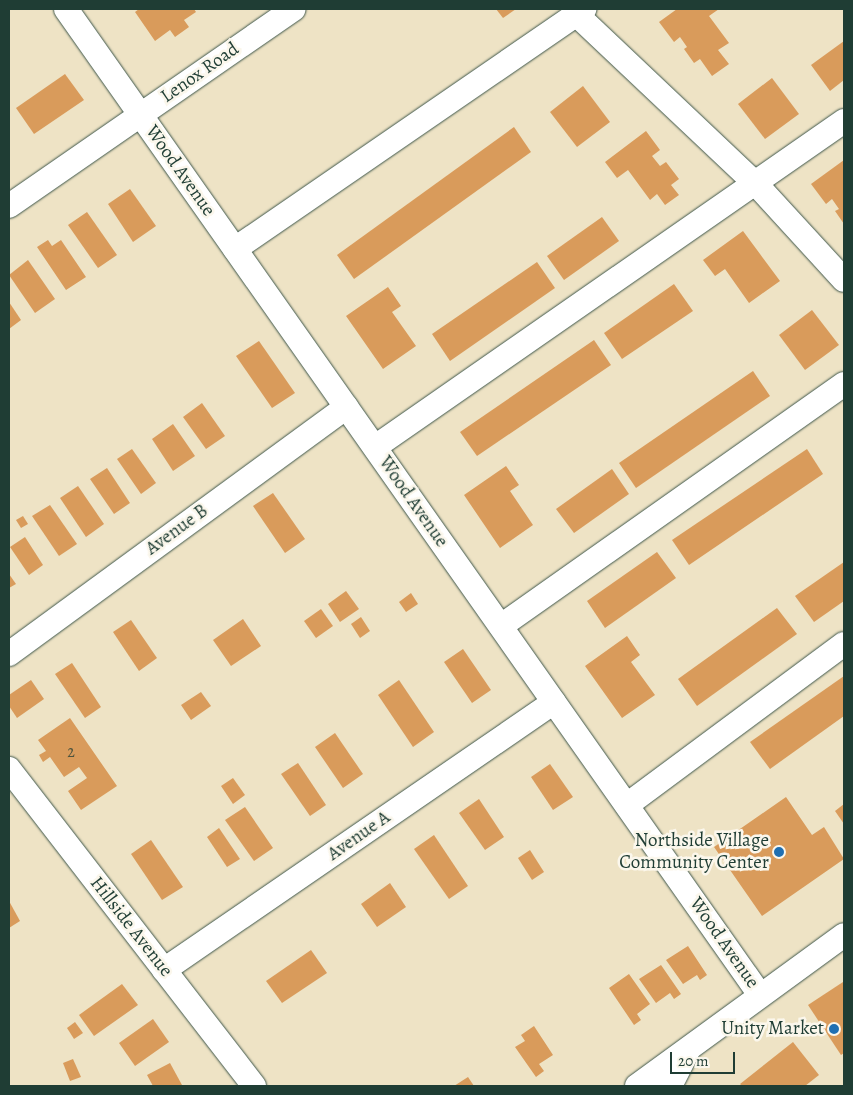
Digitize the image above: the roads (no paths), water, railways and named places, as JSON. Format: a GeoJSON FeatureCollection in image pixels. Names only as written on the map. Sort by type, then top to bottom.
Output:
{"type":"FeatureCollection","features":[{"type":"Feature","properties":{"kind":"street","name":"Wood Avenue"},"geometry":{"type":"LineString","coordinates":[[66,9],[760,995]]}},
{"type":"Feature","properties":{"kind":"street","name":"Lenox Road"},"geometry":{"type":"LineString","coordinates":[[9,206],[293,9]]}},
{"type":"Feature","properties":{"kind":"street"},"geometry":{"type":"LineString","coordinates":[[235,249],[580,11],[756,184],[844,280]]}},
{"type":"Feature","properties":{"kind":"street"},"geometry":{"type":"LineString","coordinates":[[375,447],[756,184],[844,121]]}},
{"type":"Feature","properties":{"kind":"street"},"geometry":{"type":"LineString","coordinates":[[501,626],[844,384]]}},
{"type":"Feature","properties":{"kind":"street","name":"Avenue B"},"geometry":{"type":"LineString","coordinates":[[9,654],[346,407]]}},
{"type":"Feature","properties":{"kind":"street"},"geometry":{"type":"LineString","coordinates":[[627,805],[844,644]]}},
{"type":"Feature","properties":{"kind":"street","name":"Avenue A"},"geometry":{"type":"LineString","coordinates":[[164,970],[554,702]]}},
{"type":"Feature","properties":{"kind":"street","name":"Hillside Avenue"},"geometry":{"type":"LineString","coordinates":[[9,769],[254,1086]]}},
{"type":"Feature","properties":{"kind":"street"},"geometry":{"type":"LineString","coordinates":[[637,1086],[844,935]]}},
{"type":"Feature","properties":{"kind":"street"},"geometry":{"type":"LineString","coordinates":[[670,1086],[689,1047]]}},
{"type":"Feature","properties":{"kind":"place","name":"Northside Village Community Center"},"geometry":{"type":"Point","coordinates":[779,852]}},
{"type":"Feature","properties":{"kind":"place","name":"Unity Market"},"geometry":{"type":"Point","coordinates":[834,1029]}}]}
